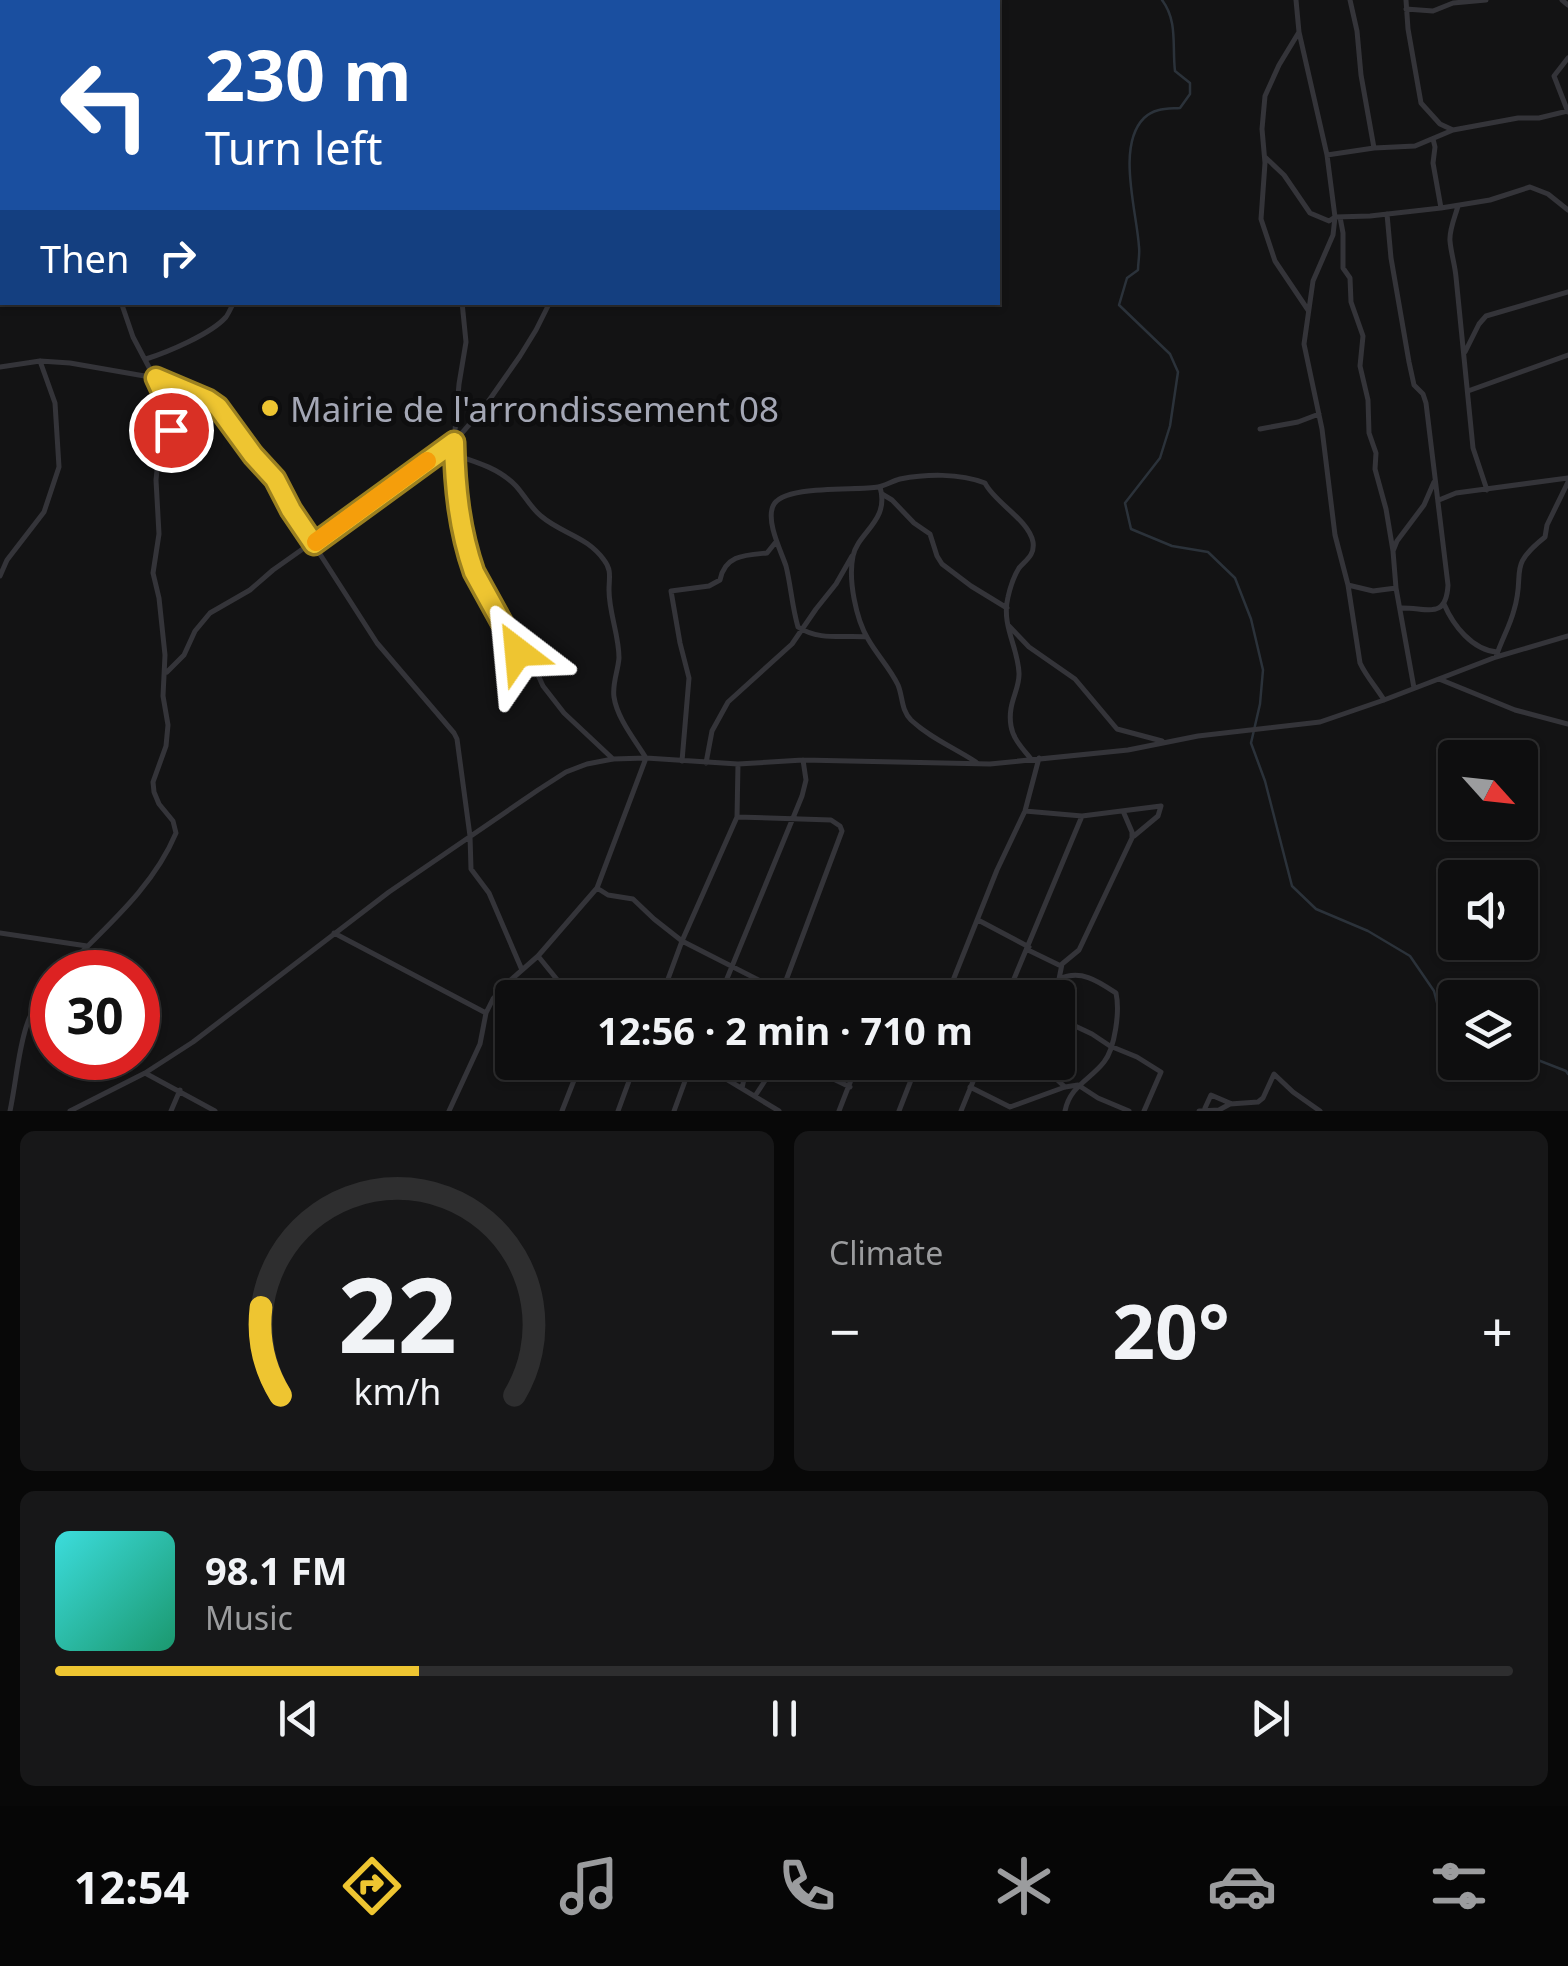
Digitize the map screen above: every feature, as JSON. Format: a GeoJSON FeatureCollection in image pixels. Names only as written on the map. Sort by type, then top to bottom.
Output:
{"type":"FeatureCollection","features":[{"type":"Feature","properties":{"kind":"street"},"geometry":{"type":"LineString","coordinates":[[1296,0],[1299,32],[1343,233],[1343,268],[1350,278],[1351,302],[1363,336],[1360,366],[1368,400],[1369,433],[1394,551],[1396,588],[1414,688]]}},
{"type":"Feature","properties":{"kind":"street"},"geometry":{"type":"LineString","coordinates":[[1350,0],[1374,148]]}},
{"type":"Feature","properties":{"kind":"street"},"geometry":{"type":"LineString","coordinates":[[1406,0],[1421,103],[1440,124],[1453,130]]}},
{"type":"Feature","properties":{"kind":"street"},"geometry":{"type":"LineString","coordinates":[[1406,9],[1434,11],[1458,2],[1486,0]]}},
{"type":"Feature","properties":{"kind":"street"},"geometry":{"type":"LineString","coordinates":[[1562,0],[1568,5]]}},
{"type":"Feature","properties":{"kind":"street"},"geometry":{"type":"LineString","coordinates":[[1299,32],[1279,64],[1266,96],[1262,219],[1275,261],[1308,310]]}},
{"type":"Feature","properties":{"kind":"street"},"geometry":{"type":"LineString","coordinates":[[1327,155],[1414,146],[1453,130],[1568,112],[1554,76],[1568,58]]}},
{"type":"Feature","properties":{"kind":"street"},"geometry":{"type":"LineString","coordinates":[[1434,139],[1433,163],[1441,208]]}},
{"type":"Feature","properties":{"kind":"street"},"geometry":{"type":"LineString","coordinates":[[1264,157],[1284,175],[1310,213],[1330,221],[1338,217],[1458,206],[1530,188],[1548,194],[1568,210]]}},
{"type":"Feature","properties":{"kind":"street"},"geometry":{"type":"LineString","coordinates":[[1458,206],[1450,244],[1474,448],[1486,490]]}},
{"type":"Feature","properties":{"kind":"street"},"geometry":{"type":"LineString","coordinates":[[1386,214],[1409,362],[1414,385],[1426,403],[1448,585],[1439,609],[1400,608]]}},
{"type":"Feature","properties":{"kind":"street"},"geometry":{"type":"LineString","coordinates":[[1338,217],[1313,281],[1304,344],[1360,663],[1384,700]]}},
{"type":"Feature","properties":{"kind":"street"},"geometry":{"type":"LineString","coordinates":[[1464,355],[1486,316],[1568,292]]}},
{"type":"Feature","properties":{"kind":"street"},"geometry":{"type":"LineString","coordinates":[[83,950],[147,884],[176,834],[154,792],[167,735],[161,609],[153,573],[159,534],[157,470],[171,430],[168,404],[122,305]]}},
{"type":"Feature","properties":{"kind":"street"},"geometry":{"type":"LineString","coordinates":[[146,359],[211,328],[232,305]]}},
{"type":"Feature","properties":{"kind":"street"},"geometry":{"type":"LineString","coordinates":[[462,305],[466,342],[454,442],[457,506],[474,572],[512,644],[534,666],[543,686],[564,713],[613,759]]}},
{"type":"Feature","properties":{"kind":"street"},"geometry":{"type":"LineString","coordinates":[[166,673],[184,654],[195,630],[210,612],[250,590],[454,442],[520,356],[548,305]]}},
{"type":"Feature","properties":{"kind":"street"},"geometry":{"type":"LineString","coordinates":[[1468,391],[1568,355]]}},
{"type":"Feature","properties":{"kind":"street"},"geometry":{"type":"LineString","coordinates":[[0,576],[7,560],[44,512],[59,467],[55,403],[40,361]]}},
{"type":"Feature","properties":{"kind":"street"},"geometry":{"type":"LineString","coordinates":[[0,367],[40,361],[70,363],[156,378],[218,407],[275,479],[377,643],[454,733],[470,836],[471,869],[489,893],[522,970]]}},
{"type":"Feature","properties":{"kind":"street"},"geometry":{"type":"LineString","coordinates":[[1260,429],[1319,414]]}},
{"type":"Feature","properties":{"kind":"street"},"geometry":{"type":"LineString","coordinates":[[455,455],[482,464],[514,483],[544,519],[586,541],[607,564],[619,641],[614,698],[646,758]]}},
{"type":"Feature","properties":{"kind":"street"},"geometry":{"type":"LineString","coordinates":[[866,638],[830,638],[801,630],[776,542],[772,511],[779,499],[828,489],[881,491],[902,479],[932,476],[985,483],[1033,541],[1031,555],[1016,574],[1006,608],[1019,671],[1011,703],[1011,725],[1016,740],[1031,759]]}},
{"type":"Feature","properties":{"kind":"street"},"geometry":{"type":"LineString","coordinates":[[1394,551],[1424,505],[1434,479]]}},
{"type":"Feature","properties":{"kind":"street"},"geometry":{"type":"LineString","coordinates":[[1438,501],[1456,493],[1568,480]]}},
{"type":"Feature","properties":{"kind":"street"},"geometry":{"type":"LineString","coordinates":[[1496,654],[1514,610],[1520,564],[1545,538],[1546,525],[1568,480]]}},
{"type":"Feature","properties":{"kind":"street"},"geometry":{"type":"LineString","coordinates":[[706,763],[712,731],[728,702],[786,651],[831,592],[876,522],[881,491]]}},
{"type":"Feature","properties":{"kind":"street"},"geometry":{"type":"LineString","coordinates":[[881,491],[930,534],[942,564],[1006,608]]}},
{"type":"Feature","properties":{"kind":"street"},"geometry":{"type":"LineString","coordinates":[[682,761],[689,678],[671,592],[709,586],[720,580],[722,569],[734,558],[767,553],[776,542]]}},
{"type":"Feature","properties":{"kind":"street"},"geometry":{"type":"LineString","coordinates":[[853,554],[854,591],[866,638],[896,682],[908,717],[979,764]]}},
{"type":"Feature","properties":{"kind":"street"},"geometry":{"type":"LineString","coordinates":[[1348,585],[1373,591],[1396,588]]}},
{"type":"Feature","properties":{"kind":"street"},"geometry":{"type":"LineString","coordinates":[[1444,604],[1451,620],[1464,633],[1481,648],[1496,654]]}},
{"type":"Feature","properties":{"kind":"street"},"geometry":{"type":"LineString","coordinates":[[1006,622],[1029,647],[1075,679],[1118,729],[1169,742]]}},
{"type":"Feature","properties":{"kind":"street"},"geometry":{"type":"LineString","coordinates":[[160,1063],[390,892],[566,772],[586,764],[646,758],[738,764],[803,760],[979,764],[1128,750],[1198,736],[1320,722],[1496,654],[1568,636]]}},
{"type":"Feature","properties":{"kind":"street"},"geometry":{"type":"LineString","coordinates":[[1440,678],[1515,710],[1568,724]]}},
{"type":"Feature","properties":{"kind":"street"},"geometry":{"type":"LineString","coordinates":[[448,1111],[480,1044],[493,999],[538,956],[597,888],[646,758]]}},
{"type":"Feature","properties":{"kind":"street"},"geometry":{"type":"LineString","coordinates":[[953,980],[1025,811],[1039,758]]}},
{"type":"Feature","properties":{"kind":"street"},"geometry":{"type":"LineString","coordinates":[[726,980],[804,787],[803,760]]}},
{"type":"Feature","properties":{"kind":"street"},"geometry":{"type":"LineString","coordinates":[[667,980],[737,817],[738,764]]}},
{"type":"Feature","properties":{"kind":"street"},"geometry":{"type":"LineString","coordinates":[[1025,811],[1082,816],[1161,806],[1158,816],[1132,838],[1079,950],[1061,966],[1058,978]]}},
{"type":"Feature","properties":{"kind":"street"},"geometry":{"type":"LineString","coordinates":[[1123,811],[1132,838]]}},
{"type":"Feature","properties":{"kind":"street"},"geometry":{"type":"LineString","coordinates":[[1013,980],[1082,816]]}},
{"type":"Feature","properties":{"kind":"street"},"geometry":{"type":"LineString","coordinates":[[737,817],[831,820],[842,831],[786,980]]}},
{"type":"Feature","properties":{"kind":"street"},"geometry":{"type":"LineString","coordinates":[[597,888],[608,895],[633,899],[682,941],[760,980]]}},
{"type":"Feature","properties":{"kind":"street"},"geometry":{"type":"LineString","coordinates":[[978,920],[1061,966]]}},
{"type":"Feature","properties":{"kind":"street"},"geometry":{"type":"LineString","coordinates":[[0,933],[87,946]]}},
{"type":"Feature","properties":{"kind":"street"},"geometry":{"type":"LineString","coordinates":[[334,933],[486,1014]]}},
{"type":"Feature","properties":{"kind":"street"},"geometry":{"type":"LineString","coordinates":[[538,956],[557,980]]}},
{"type":"Feature","properties":{"kind":"street"},"geometry":{"type":"LineString","coordinates":[[1058,978],[1071,974],[1091,977],[1116,993],[1117,1027],[1110,1053],[1078,1085],[1065,1111]]}},
{"type":"Feature","properties":{"kind":"street"},"geometry":{"type":"LineString","coordinates":[[10,1111],[30,1012]]}},
{"type":"Feature","properties":{"kind":"street"},"geometry":{"type":"LineString","coordinates":[[1075,1026],[1161,1072],[1144,1111]]}},
{"type":"Feature","properties":{"kind":"street"},"geometry":{"type":"LineString","coordinates":[[1202,1110],[1255,1102],[1263,1098],[1274,1074],[1320,1111]]}},
{"type":"Feature","properties":{"kind":"street"},"geometry":{"type":"LineString","coordinates":[[70,1111],[131,1080]]}},
{"type":"Feature","properties":{"kind":"street"},"geometry":{"type":"LineString","coordinates":[[159,1080],[215,1111]]}},
{"type":"Feature","properties":{"kind":"street"},"geometry":{"type":"LineString","coordinates":[[562,1111],[574,1080]]}},
{"type":"Feature","properties":{"kind":"street"},"geometry":{"type":"LineString","coordinates":[[618,1111],[629,1080]]}},
{"type":"Feature","properties":{"kind":"street"},"geometry":{"type":"LineString","coordinates":[[674,1111],[687,1080]]}},
{"type":"Feature","properties":{"kind":"street"},"geometry":{"type":"LineString","coordinates":[[728,1080],[778,1111]]}},
{"type":"Feature","properties":{"kind":"street"},"geometry":{"type":"LineString","coordinates":[[742,1088],[744,1080]]}},
{"type":"Feature","properties":{"kind":"street"},"geometry":{"type":"LineString","coordinates":[[755,1096],[765,1080]]}},
{"type":"Feature","properties":{"kind":"street"},"geometry":{"type":"LineString","coordinates":[[835,1080],[850,1087]]}},
{"type":"Feature","properties":{"kind":"street"},"geometry":{"type":"LineString","coordinates":[[838,1111],[852,1080]]}},
{"type":"Feature","properties":{"kind":"street"},"geometry":{"type":"LineString","coordinates":[[899,1111],[911,1080]]}},
{"type":"Feature","properties":{"kind":"street"},"geometry":{"type":"LineString","coordinates":[[967,1080],[1010,1107],[1065,1086],[1078,1085],[1129,1111]]}},
{"type":"Feature","properties":{"kind":"street"},"geometry":{"type":"LineString","coordinates":[[960,1111],[973,1080]]}},
{"type":"Feature","properties":{"kind":"street"},"geometry":{"type":"LineString","coordinates":[[1058,1080],[1065,1086],[1068,1100]]}},
{"type":"Feature","properties":{"kind":"street"},"geometry":{"type":"LineString","coordinates":[[171,1111],[180,1090]]}},
{"type":"Feature","properties":{"kind":"street"},"geometry":{"type":"LineString","coordinates":[[1202,1110],[1212,1095],[1232,1104]]}},
{"type":"Feature","properties":{"kind":"street"},"geometry":{"type":"LineString","coordinates":[[1252,1111],[1255,1102]]}},
{"type":"Feature","properties":{"kind":"waterway"},"geometry":{"type":"LineString","coordinates":[[1162,0],[1172,25],[1175,71],[1190,83],[1190,94],[1180,108],[1152,112],[1136,130],[1131,145],[1130,180],[1138,270],[1127,278],[1119,305],[1170,354],[1178,372],[1170,426],[1160,458],[1125,503],[1131,529],[1172,546],[1208,552],[1235,578],[1251,619],[1263,670],[1251,743],[1292,886],[1316,909],[1368,931],[1410,956],[1434,991],[1438,1006]]}},
{"type":"Feature","properties":{"kind":"waterway"},"geometry":{"type":"LineString","coordinates":[[1538,1060],[1568,1074]]}},
{"type":"Feature","properties":{"kind":"slow traffic"},"geometry":{"type":"LineString","coordinates":[[316,542],[427,461]]}},
{"type":"Feature","properties":{"kind":"place","name":"Mairie de l'arrondissement 08"},"geometry":{"type":"Point","coordinates":[270,408]}},
{"type":"Feature","properties":{"kind":"route"},"geometry":{"type":"LineString","coordinates":[[171,430],[168,404],[156,378],[218,407],[275,479],[314,544],[454,442],[457,506],[470,559],[518,652]]}}]}
